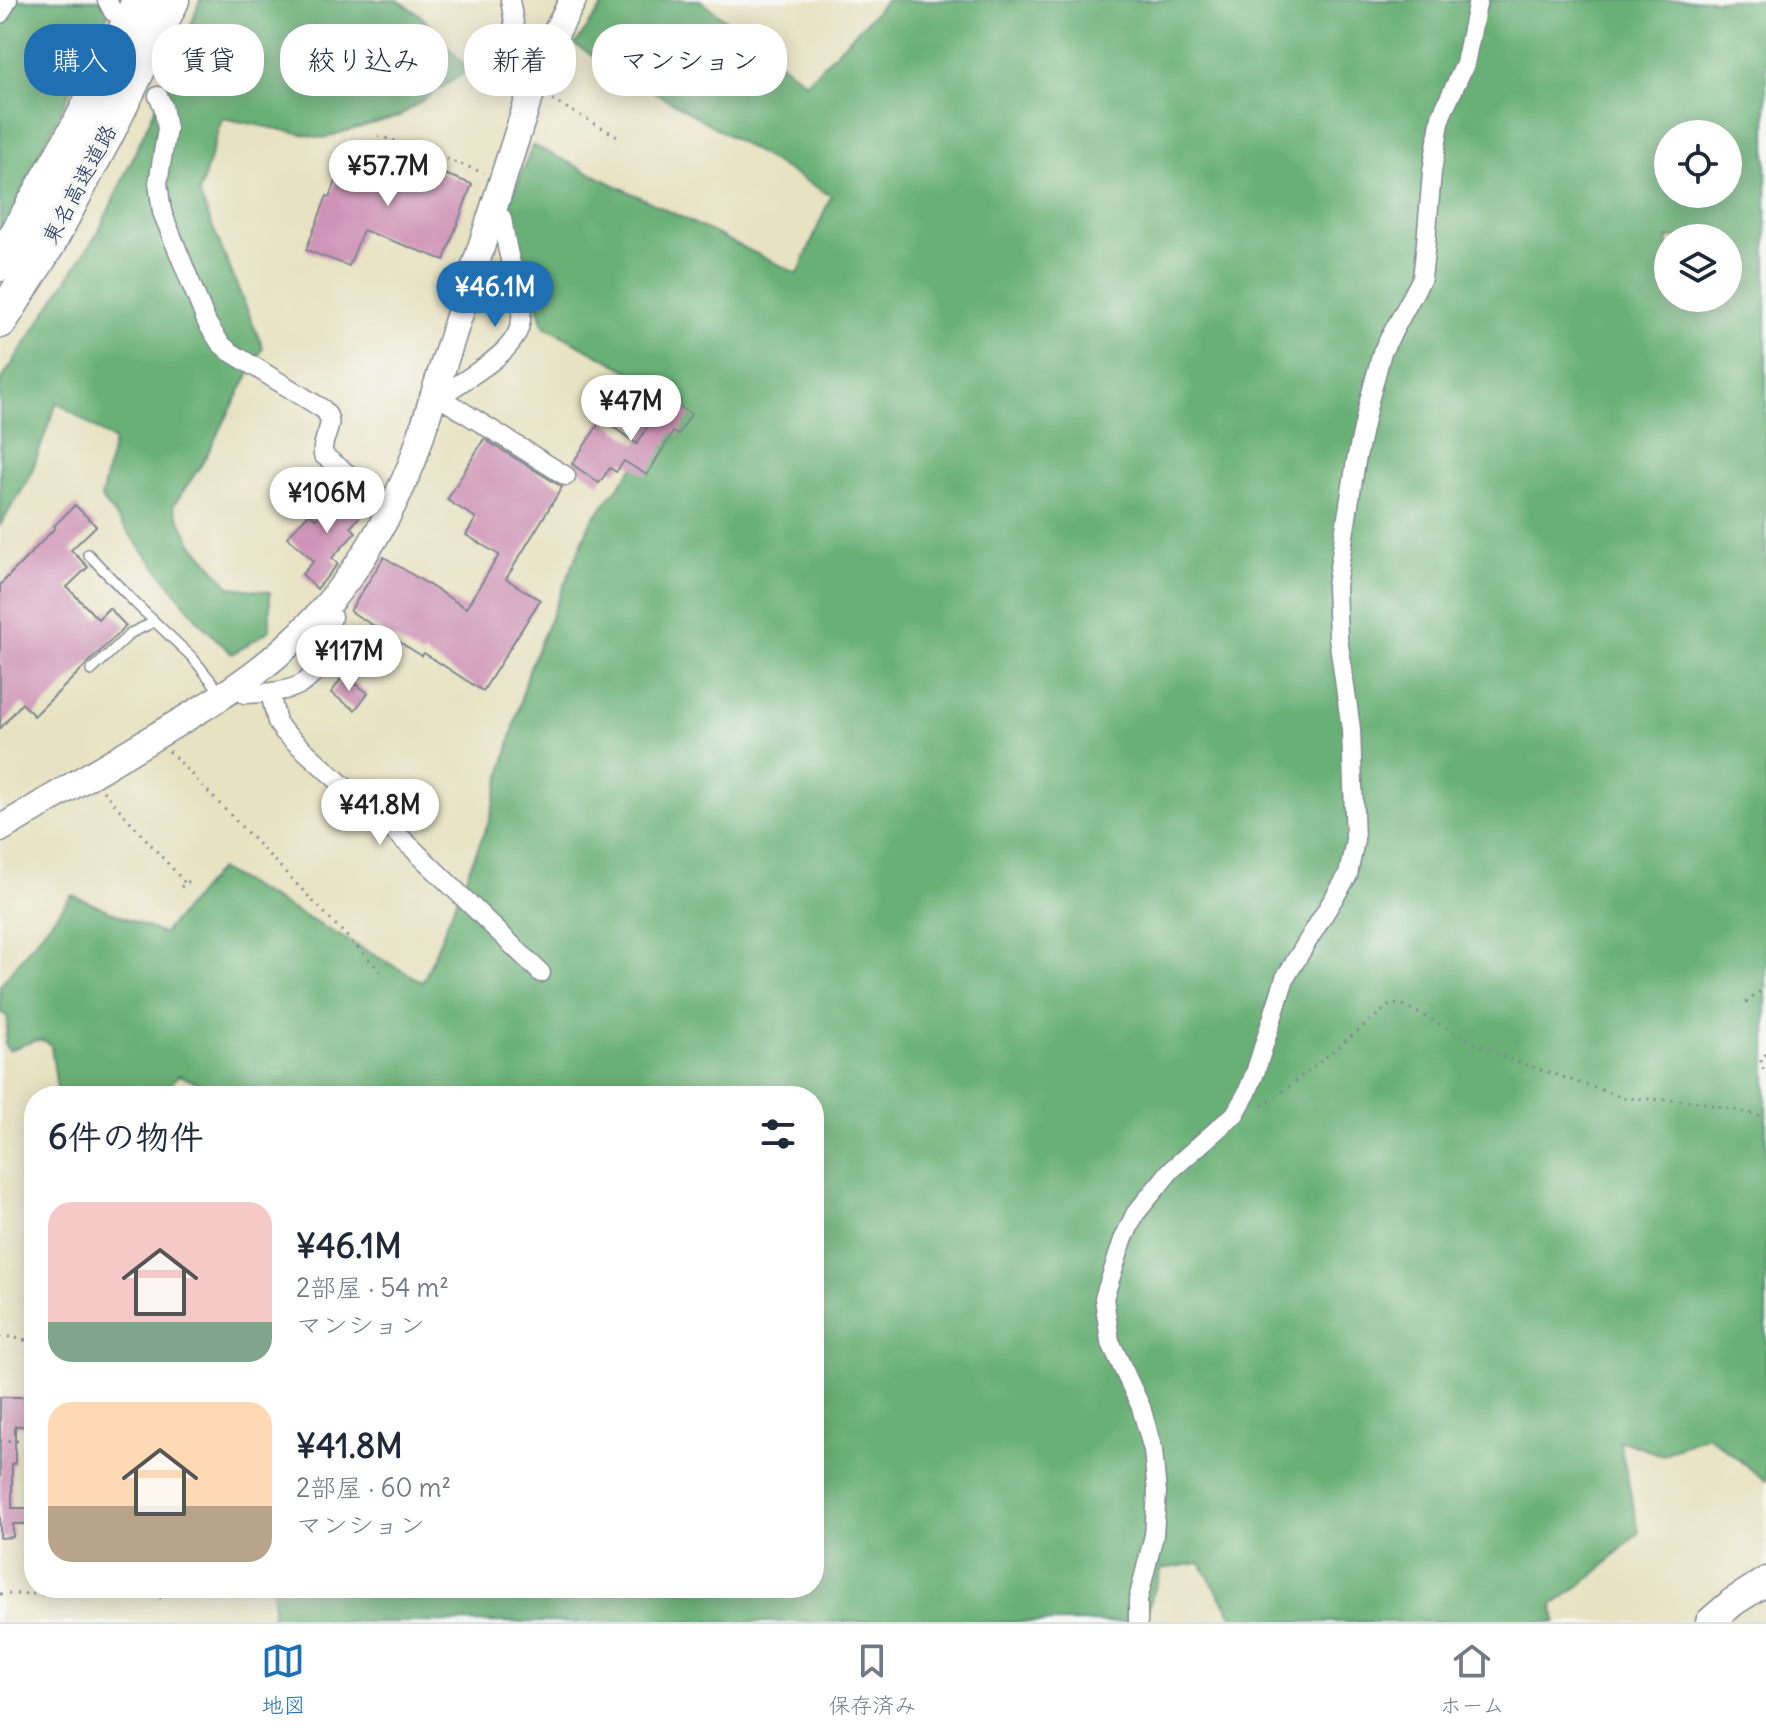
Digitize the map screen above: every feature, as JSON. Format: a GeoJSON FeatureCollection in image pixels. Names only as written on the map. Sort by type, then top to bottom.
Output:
{"type":"FeatureCollection","features":[{"type":"Feature","properties":{"kind":"highway","name":"東名高速道路"},"geometry":{"type":"LineString","coordinates":[[0,321],[48,244],[172,0]]}},
{"type":"Feature","properties":{"kind":"highway","name":"東名高速道路"},"geometry":{"type":"LineString","coordinates":[[0,264],[83,118],[120,4]]}},
{"type":"Feature","properties":{"kind":"main road"},"geometry":{"type":"LineString","coordinates":[[1710,1622],[1733,1602],[1766,1581]]}},
{"type":"Feature","properties":{"kind":"street"},"geometry":{"type":"LineString","coordinates":[[0,14],[8,0]]}},
{"type":"Feature","properties":{"kind":"street"},"geometry":{"type":"LineString","coordinates":[[510,0],[514,24]]}},
{"type":"Feature","properties":{"kind":"street"},"geometry":{"type":"LineString","coordinates":[[560,24],[573,0]]}},
{"type":"Feature","properties":{"kind":"street"},"geometry":{"type":"LineString","coordinates":[[1138,1622],[1138,1600],[1154,1535],[1157,1493],[1153,1450],[1141,1407],[1110,1341],[1104,1298],[1135,1214],[1171,1170],[1235,1114],[1256,1070],[1285,978],[1348,875],[1355,840],[1351,729],[1338,637],[1336,586],[1356,461],[1382,352],[1422,278],[1432,172],[1441,116],[1465,64],[1478,0]]}},
{"type":"Feature","properties":{"kind":"street"},"geometry":{"type":"LineString","coordinates":[[158,96],[167,129],[158,183],[162,212],[207,323],[229,351],[328,414],[330,421],[321,449],[323,455],[360,483],[379,507],[390,513]]}},
{"type":"Feature","properties":{"kind":"street"},"geometry":{"type":"LineString","coordinates":[[0,829],[231,690],[289,645],[354,572],[390,513],[439,398],[492,215],[531,96]]}},
{"type":"Feature","properties":{"kind":"street"},"geometry":{"type":"LineString","coordinates":[[439,398],[499,355],[512,342],[520,326],[523,308],[502,218],[492,215]]}},
{"type":"Feature","properties":{"kind":"street"},"geometry":{"type":"LineString","coordinates":[[439,398],[566,476]]}},
{"type":"Feature","properties":{"kind":"street"},"geometry":{"type":"LineString","coordinates":[[231,690],[245,694],[270,693],[307,681],[317,669],[323,654],[332,617],[323,610]]}},
{"type":"Feature","properties":{"kind":"street"},"geometry":{"type":"LineString","coordinates":[[270,693],[277,722],[283,731],[411,847],[541,973]]}},
{"type":"Feature","properties":{"kind":"lane"},"geometry":{"type":"LineString","coordinates":[[88,554],[214,682],[231,690]]}},
{"type":"Feature","properties":{"kind":"lane"},"geometry":{"type":"LineString","coordinates":[[91,671],[131,633],[153,620]]}},
{"type":"Feature","properties":{"kind":"path"},"geometry":{"type":"LineString","coordinates":[[552,96],[619,137]]}},
{"type":"Feature","properties":{"kind":"path"},"geometry":{"type":"LineString","coordinates":[[378,136],[503,180]]}},
{"type":"Feature","properties":{"kind":"path"},"geometry":{"type":"LineString","coordinates":[[157,735],[163,745],[383,974]]}},
{"type":"Feature","properties":{"kind":"path"},"geometry":{"type":"LineString","coordinates":[[91,775],[186,884]]}},
{"type":"Feature","properties":{"kind":"path"},"geometry":{"type":"LineString","coordinates":[[181,887],[191,880]]}},
{"type":"Feature","properties":{"kind":"path"},"geometry":{"type":"LineString","coordinates":[[1746,1003],[1766,986]]}},
{"type":"Feature","properties":{"kind":"path"},"geometry":{"type":"LineString","coordinates":[[1235,1114],[1271,1100],[1391,1004],[1403,1005],[1503,1057],[1625,1098],[1695,1101],[1766,1117]]}},
{"type":"Feature","properties":{"kind":"path"},"geometry":{"type":"LineString","coordinates":[[1766,1054],[1761,1060],[1761,1067],[1766,1071]]}},
{"type":"Feature","properties":{"kind":"path"},"geometry":{"type":"LineString","coordinates":[[0,1336],[24,1340]]}},
{"type":"Feature","properties":{"kind":"path"},"geometry":{"type":"LineString","coordinates":[[0,1441],[24,1441]]}},
{"type":"Feature","properties":{"kind":"path"},"geometry":{"type":"LineString","coordinates":[[0,1594],[24,1594]]}},
{"type":"Feature","properties":{"kind":"green space"},"geometry":{"type":"Polygon","coordinates":[[[0,0],[115,0],[103,24],[24,24],[24,96],[68,96],[0,235],[0,0]]]}},
{"type":"Feature","properties":{"kind":"green space"},"geometry":{"type":"Polygon","coordinates":[[[200,0],[398,0],[428,24],[280,24],[280,96],[429,96],[399,116],[323,138],[222,118],[199,194],[263,348],[202,464],[173,506],[191,542],[230,587],[270,592],[270,630],[232,654],[202,625],[101,498],[114,441],[57,402],[29,479],[0,525],[0,382],[99,231],[161,96],[264,96],[264,24],[191,24],[200,0]]]}},
{"type":"Feature","properties":{"kind":"green space"},"geometry":{"type":"Polygon","coordinates":[[[607,0],[700,0],[731,24],[592,24],[592,55],[576,46],[607,0]]]}},
{"type":"Feature","properties":{"kind":"green space"},"geometry":{"type":"Polygon","coordinates":[[[887,0],[1766,0],[1766,1481],[1707,1435],[1662,1455],[1619,1440],[1639,1532],[1594,1575],[1553,1605],[1556,1622],[1236,1622],[1200,1563],[1162,1569],[1143,1622],[270,1622],[273,1598],[824,1598],[824,1086],[207,1086],[179,1075],[172,1086],[57,1086],[51,1046],[37,1040],[9,1050],[5,1043],[8,1017],[0,1012],[0,985],[72,895],[163,934],[219,869],[423,982],[489,821],[529,669],[591,521],[686,401],[544,326],[509,204],[533,145],[798,274],[831,196],[661,96],[787,96],[787,68],[806,83],[887,0]]]}},
{"type":"Feature","properties":{"kind":"green space"},"geometry":{"type":"Polygon","coordinates":[[[448,47],[464,65],[464,73],[448,83],[448,47]]]}},
{"type":"Feature","properties":{"kind":"building"},"geometry":{"type":"Polygon","coordinates":[[[349,147],[408,170],[411,162],[472,184],[444,260],[363,230],[349,266],[306,250],[349,147]]]}},
{"type":"Feature","properties":{"kind":"building"},"geometry":{"type":"Polygon","coordinates":[[[659,395],[691,414],[678,435],[673,432],[647,475],[624,461],[616,472],[610,468],[599,483],[572,464],[602,419],[637,444],[653,418],[648,415],[659,395]]]}},
{"type":"Feature","properties":{"kind":"building"},"geometry":{"type":"Polygon","coordinates":[[[484,439],[562,487],[506,579],[540,600],[483,691],[350,611],[384,557],[466,608],[499,555],[466,535],[476,518],[447,500],[484,439]]]}},
{"type":"Feature","properties":{"kind":"building"},"geometry":{"type":"Polygon","coordinates":[[[345,486],[366,509],[351,527],[356,532],[332,558],[338,564],[317,589],[302,574],[314,561],[287,537],[310,513],[316,519],[345,486]]]}},
{"type":"Feature","properties":{"kind":"building"},"geometry":{"type":"Polygon","coordinates":[[[75,505],[96,526],[71,550],[88,567],[67,587],[98,619],[109,608],[126,626],[34,716],[22,703],[0,729],[0,585],[75,505]]]}},
{"type":"Feature","properties":{"kind":"building"},"geometry":{"type":"Polygon","coordinates":[[[344,675],[368,693],[355,710],[331,693],[344,675]]]}},
{"type":"Feature","properties":{"kind":"building"},"geometry":{"type":"Polygon","coordinates":[[[0,1397],[24,1397],[24,1426],[15,1426],[12,1508],[24,1508],[24,1524],[13,1524],[13,1537],[0,1538],[0,1397]]]}}]}
